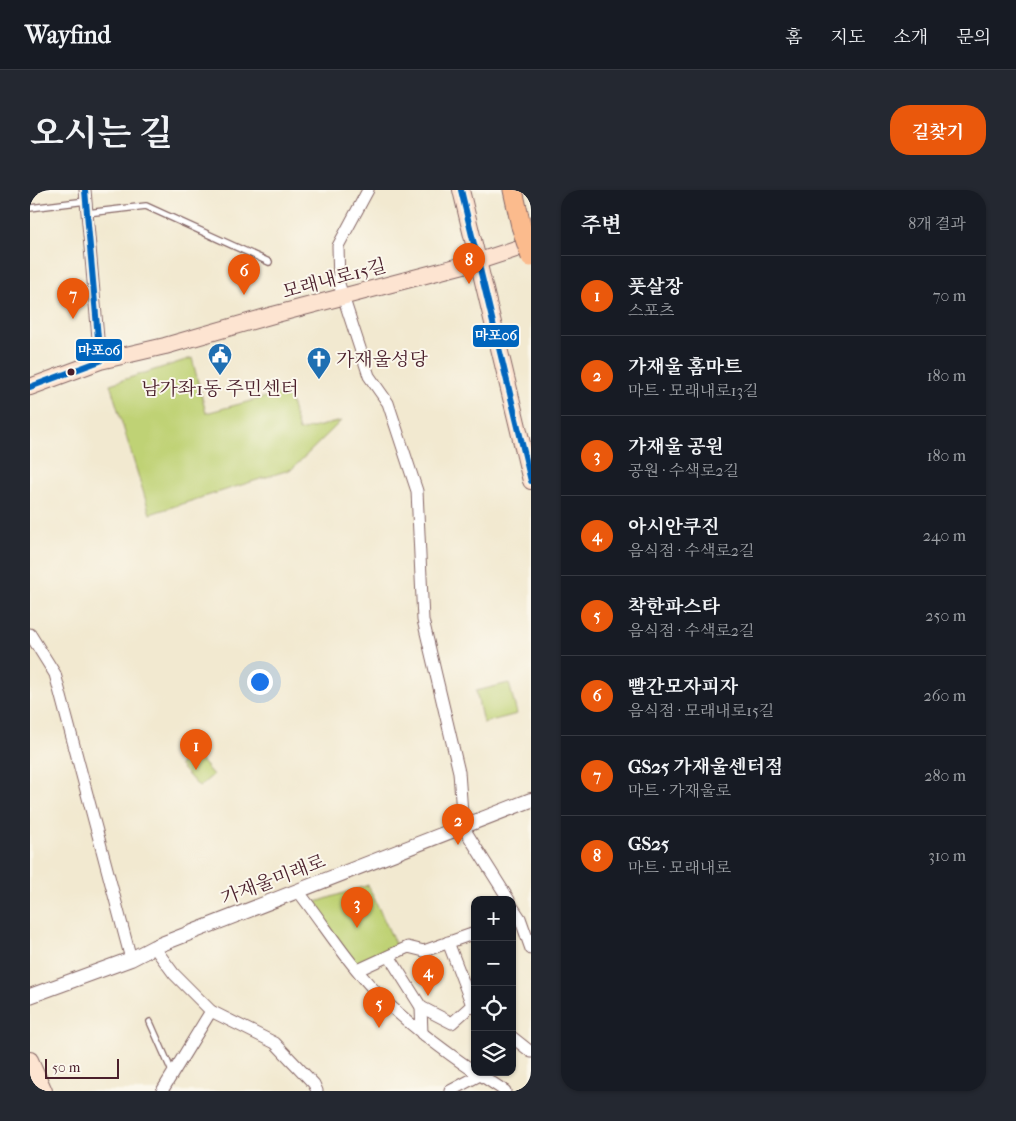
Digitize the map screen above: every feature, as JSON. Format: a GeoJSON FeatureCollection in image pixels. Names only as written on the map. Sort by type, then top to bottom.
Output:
{"type":"FeatureCollection","features":[{"type":"Feature","properties":{"kind":"highway"},"geometry":{"type":"LineString","coordinates":[[513,190],[531,257]]}},
{"type":"Feature","properties":{"kind":"main road"},"geometry":{"type":"LineString","coordinates":[[460,190],[480,261],[531,481]]}},
{"type":"Feature","properties":{"kind":"main road","name":"모래내로15길"},"geometry":{"type":"LineString","coordinates":[[30,387],[100,361],[165,346],[343,296],[480,261],[531,244]]}},
{"type":"Feature","properties":{"kind":"main road"},"geometry":{"type":"LineString","coordinates":[[30,1060],[44,1091]]}},
{"type":"Feature","properties":{"kind":"street"},"geometry":{"type":"LineString","coordinates":[[368,190],[338,246],[338,276],[368,376],[388,403],[417,491],[423,620],[460,772],[464,827],[506,896]]}},
{"type":"Feature","properties":{"kind":"street"},"geometry":{"type":"LineString","coordinates":[[86,201],[100,361]]}},
{"type":"Feature","properties":{"kind":"street"},"geometry":{"type":"LineString","coordinates":[[30,634],[55,674],[131,959]]}},
{"type":"Feature","properties":{"kind":"street","name":"가재울미래로"},"geometry":{"type":"LineString","coordinates":[[30,996],[131,959],[154,947],[531,800]]}},
{"type":"Feature","properties":{"kind":"street"},"geometry":{"type":"LineString","coordinates":[[298,891],[358,970],[383,999],[422,1034],[471,1069]]}},
{"type":"Feature","properties":{"kind":"street"},"geometry":{"type":"LineString","coordinates":[[521,918],[531,949]]}},
{"type":"Feature","properties":{"kind":"street"},"geometry":{"type":"LineString","coordinates":[[358,970],[408,947],[424,951],[471,934]]}},
{"type":"Feature","properties":{"kind":"street"},"geometry":{"type":"LineString","coordinates":[[448,942],[471,1001]]}},
{"type":"Feature","properties":{"kind":"street"},"geometry":{"type":"LineString","coordinates":[[154,947],[194,997],[211,1011],[275,1043],[314,1084],[317,1091]]}},
{"type":"Feature","properties":{"kind":"street"},"geometry":{"type":"LineString","coordinates":[[389,956],[421,1007],[422,1034]]}},
{"type":"Feature","properties":{"kind":"street"},"geometry":{"type":"LineString","coordinates":[[421,1007],[452,1023],[471,1008]]}},
{"type":"Feature","properties":{"kind":"street"},"geometry":{"type":"LineString","coordinates":[[162,1091],[211,1011]]}},
{"type":"Feature","properties":{"kind":"street"},"geometry":{"type":"LineString","coordinates":[[516,1040],[531,1052]]}},
{"type":"Feature","properties":{"kind":"street"},"geometry":{"type":"LineString","coordinates":[[450,1091],[472,1076]]}},
{"type":"Feature","properties":{"kind":"street"},"geometry":{"type":"LineString","coordinates":[[482,1076],[505,1091]]}},
{"type":"Feature","properties":{"kind":"lane"},"geometry":{"type":"LineString","coordinates":[[30,208],[86,201],[146,206],[269,262]]}},
{"type":"Feature","properties":{"kind":"lane"},"geometry":{"type":"LineString","coordinates":[[150,1022],[173,1074]]}},
{"type":"Feature","properties":{"kind":"green space"},"geometry":{"type":"Polygon","coordinates":[[[192,358],[206,413],[288,391],[299,431],[341,421],[292,469],[150,514],[110,384],[192,358]]]}},
{"type":"Feature","properties":{"kind":"green space"},"geometry":{"type":"Polygon","coordinates":[[[509,683],[517,714],[483,723],[476,691],[509,683]]]}},
{"type":"Feature","properties":{"kind":"green space"},"geometry":{"type":"Polygon","coordinates":[[[194,752],[213,775],[199,787],[179,765],[194,752]]]}},
{"type":"Feature","properties":{"kind":"green space"},"geometry":{"type":"Polygon","coordinates":[[[368,885],[399,952],[356,968],[307,905],[368,885]]]}},
{"type":"Feature","properties":{"kind":"pier"},"geometry":{"type":"Polygon","coordinates":[[[499,190],[531,190],[531,309],[516,262],[499,190]]]}},
{"type":"Feature","properties":{"kind":"transit line","name":"마포06"},"geometry":{"type":"LineString","coordinates":[[30,387],[100,361],[85,190]]}},
{"type":"Feature","properties":{"kind":"transit line","name":"마포06"},"geometry":{"type":"LineString","coordinates":[[461,190],[531,481]]}},
{"type":"Feature","properties":{"kind":"place","name":"GS25"},"geometry":{"type":"Point","coordinates":[469,284]}},
{"type":"Feature","properties":{"kind":"place","name":"빨간모자피자"},"geometry":{"type":"Point","coordinates":[244,295]}},
{"type":"Feature","properties":{"kind":"place","name":"GS25 가재울센터점"},"geometry":{"type":"Point","coordinates":[73,319]}},
{"type":"Feature","properties":{"kind":"place","name":"남가좌1동 주민센터"},"geometry":{"type":"Point","coordinates":[220,376]}},
{"type":"Feature","properties":{"kind":"place","name":"가재울성당"},"geometry":{"type":"Point","coordinates":[319,380]}},
{"type":"Feature","properties":{"kind":"place","name":"풋살장"},"geometry":{"type":"Point","coordinates":[196,770]}},
{"type":"Feature","properties":{"kind":"place","name":"가재울 홈마트"},"geometry":{"type":"Point","coordinates":[458,845]}},
{"type":"Feature","properties":{"kind":"place","name":"가재울 공원"},"geometry":{"type":"Point","coordinates":[357,928]}},
{"type":"Feature","properties":{"kind":"place","name":"아시안쿠진"},"geometry":{"type":"Point","coordinates":[428,996]}},
{"type":"Feature","properties":{"kind":"place","name":"착한파스타"},"geometry":{"type":"Point","coordinates":[379,1028]}}]}
